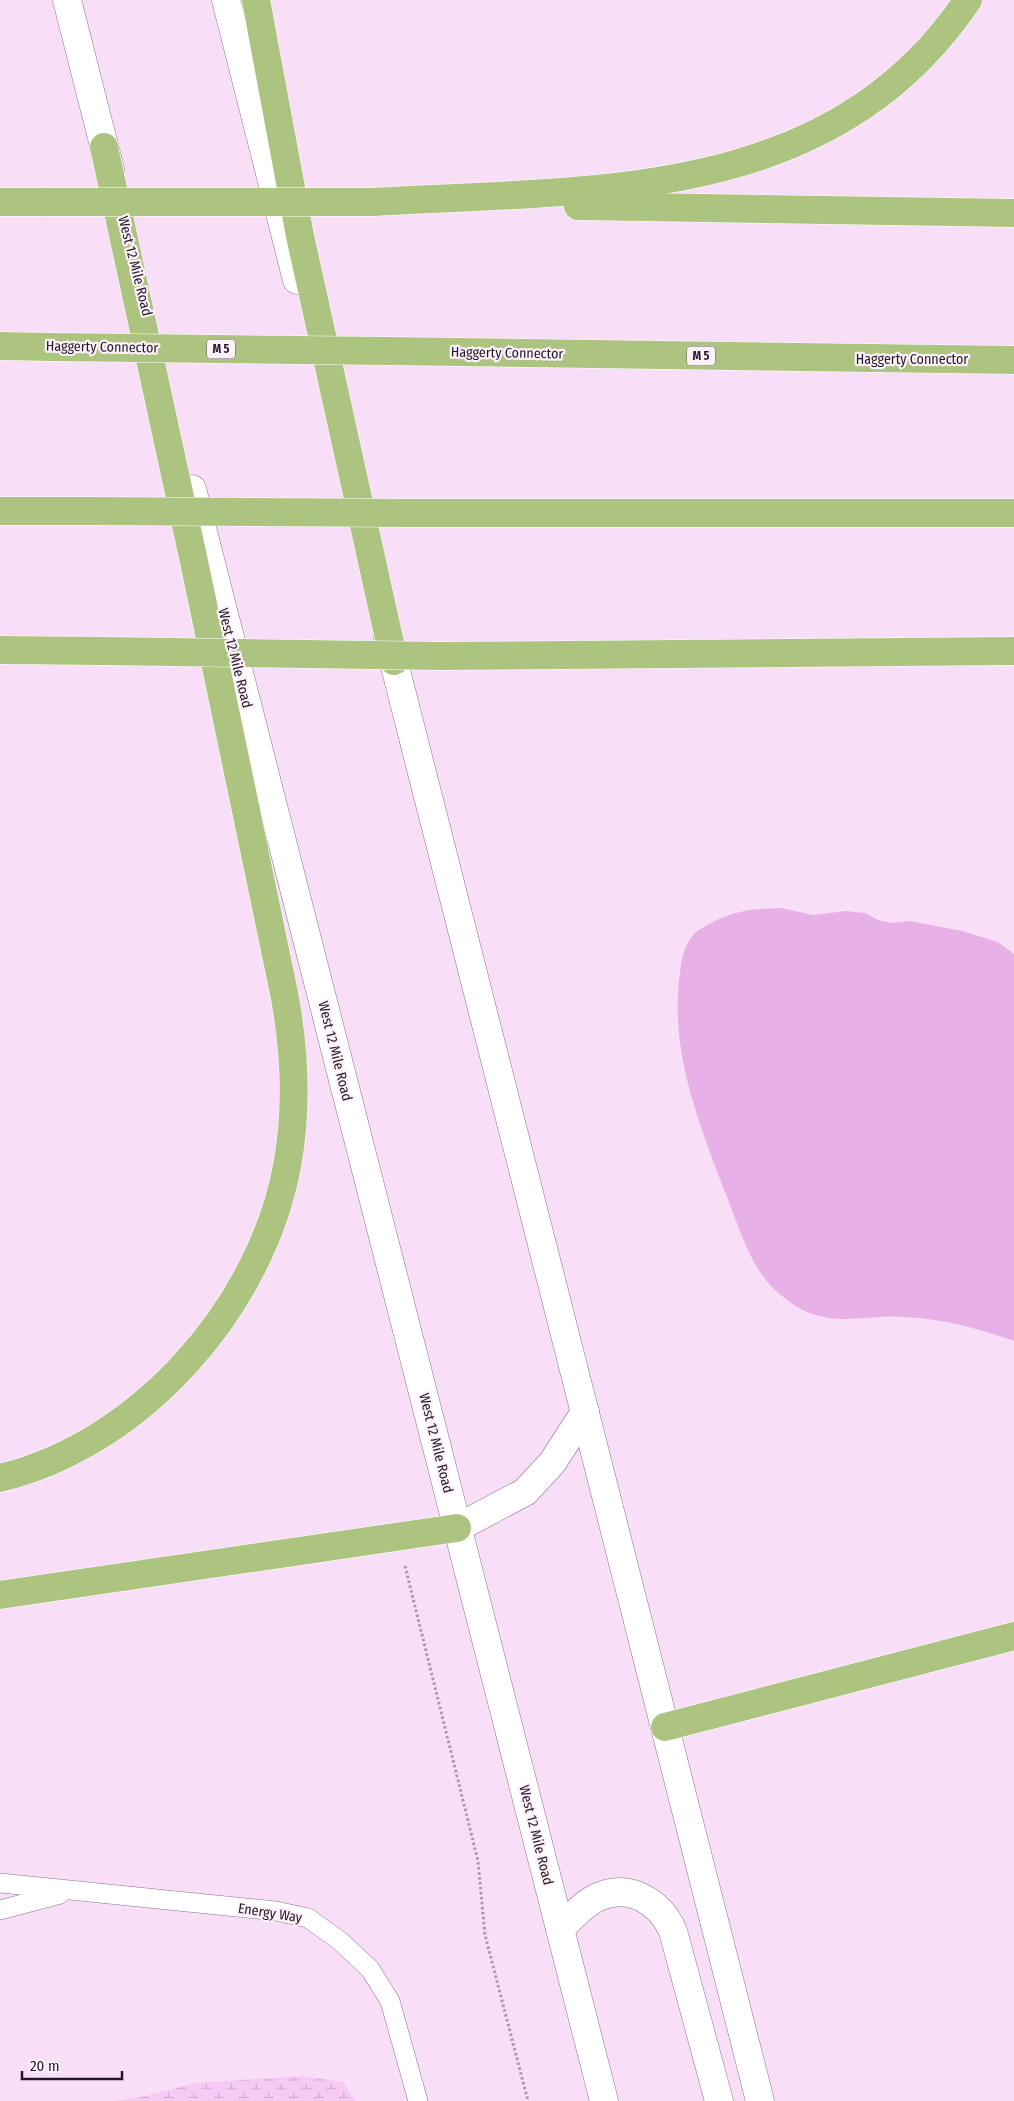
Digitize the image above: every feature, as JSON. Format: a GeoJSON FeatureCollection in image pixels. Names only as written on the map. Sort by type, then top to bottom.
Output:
{"type":"FeatureCollection","features":[{"type":"Feature","properties":{"kind":"highway"},"geometry":{"type":"LineString","coordinates":[[256,0],[300,236],[394,661]]}},
{"type":"Feature","properties":{"kind":"highway"},"geometry":{"type":"LineString","coordinates":[[374,202],[602,189],[674,179],[735,166],[783,149],[855,113],[892,85],[927,52],[968,0]]}},
{"type":"Feature","properties":{"kind":"highway"},"geometry":{"type":"LineString","coordinates":[[0,1478],[48,1461],[88,1442],[125,1418],[159,1391],[190,1360],[217,1326],[241,1289],[260,1250],[276,1210],[287,1167],[293,1124],[293,1054],[284,993],[194,561],[104,147]]}},
{"type":"Feature","properties":{"kind":"highway"},"geometry":{"type":"LineString","coordinates":[[0,202],[374,202],[1014,212]]}},
{"type":"Feature","properties":{"kind":"highway","name":"Haggerty Connector"},"geometry":{"type":"LineString","coordinates":[[0,346],[1014,360]]}},
{"type":"Feature","properties":{"kind":"highway"},"geometry":{"type":"LineString","coordinates":[[0,511],[1014,513]]}},
{"type":"Feature","properties":{"kind":"highway"},"geometry":{"type":"LineString","coordinates":[[0,650],[441,656],[1014,652]]}},
{"type":"Feature","properties":{"kind":"highway"},"geometry":{"type":"LineString","coordinates":[[0,656],[35,651]]}},
{"type":"Feature","properties":{"kind":"highway"},"geometry":{"type":"LineString","coordinates":[[0,1595],[457,1528]]}},
{"type":"Feature","properties":{"kind":"highway"},"geometry":{"type":"LineString","coordinates":[[665,1727],[1014,1636]]}},
{"type":"Feature","properties":{"kind":"main road","name":"West 12 Mile Road"},"geometry":{"type":"LineString","coordinates":[[67,0],[604,2101]]}},
{"type":"Feature","properties":{"kind":"main road"},"geometry":{"type":"LineString","coordinates":[[226,0],[760,2101]]}},
{"type":"Feature","properties":{"kind":"main road"},"geometry":{"type":"LineString","coordinates":[[457,1528],[525,1492],[552,1463],[585,1412]]}},
{"type":"Feature","properties":{"kind":"main road"},"geometry":{"type":"LineString","coordinates":[[560,1929],[585,1905],[597,1897],[611,1893],[625,1892],[641,1896],[655,1904],[666,1916],[673,1931],[719,2101]]}},
{"type":"Feature","properties":{"kind":"lane","name":"Energy Way"},"geometry":{"type":"LineString","coordinates":[[0,1883],[71,1892],[276,1911],[308,1918],[340,1941],[370,1969],[390,2001],[418,2101]]}},
{"type":"Feature","properties":{"kind":"lane","name":"Energy Way"},"geometry":{"type":"LineString","coordinates":[[0,1910],[71,1892]]}},
{"type":"Feature","properties":{"kind":"path"},"geometry":{"type":"LineString","coordinates":[[398,1536],[478,1861],[485,1935],[528,2101]]}},
{"type":"Feature","properties":{"kind":"green space"},"geometry":{"type":"Polygon","coordinates":[[[303,2076],[343,2082],[356,2101],[114,2101],[146,2096],[194,2083],[303,2076]]]}},
{"type":"Feature","properties":{"kind":"shaded area"},"geometry":{"type":"Polygon","coordinates":[[[781,908],[813,915],[846,911],[865,913],[878,920],[892,923],[910,921],[962,931],[998,942],[1014,954],[1014,1341],[973,1328],[933,1320],[904,1317],[833,1319],[819,1316],[791,1303],[771,1286],[747,1249],[705,1139],[688,1084],[682,1057],[679,1029],[680,973],[686,946],[696,932],[718,919],[736,913],[781,908]]]}}]}
